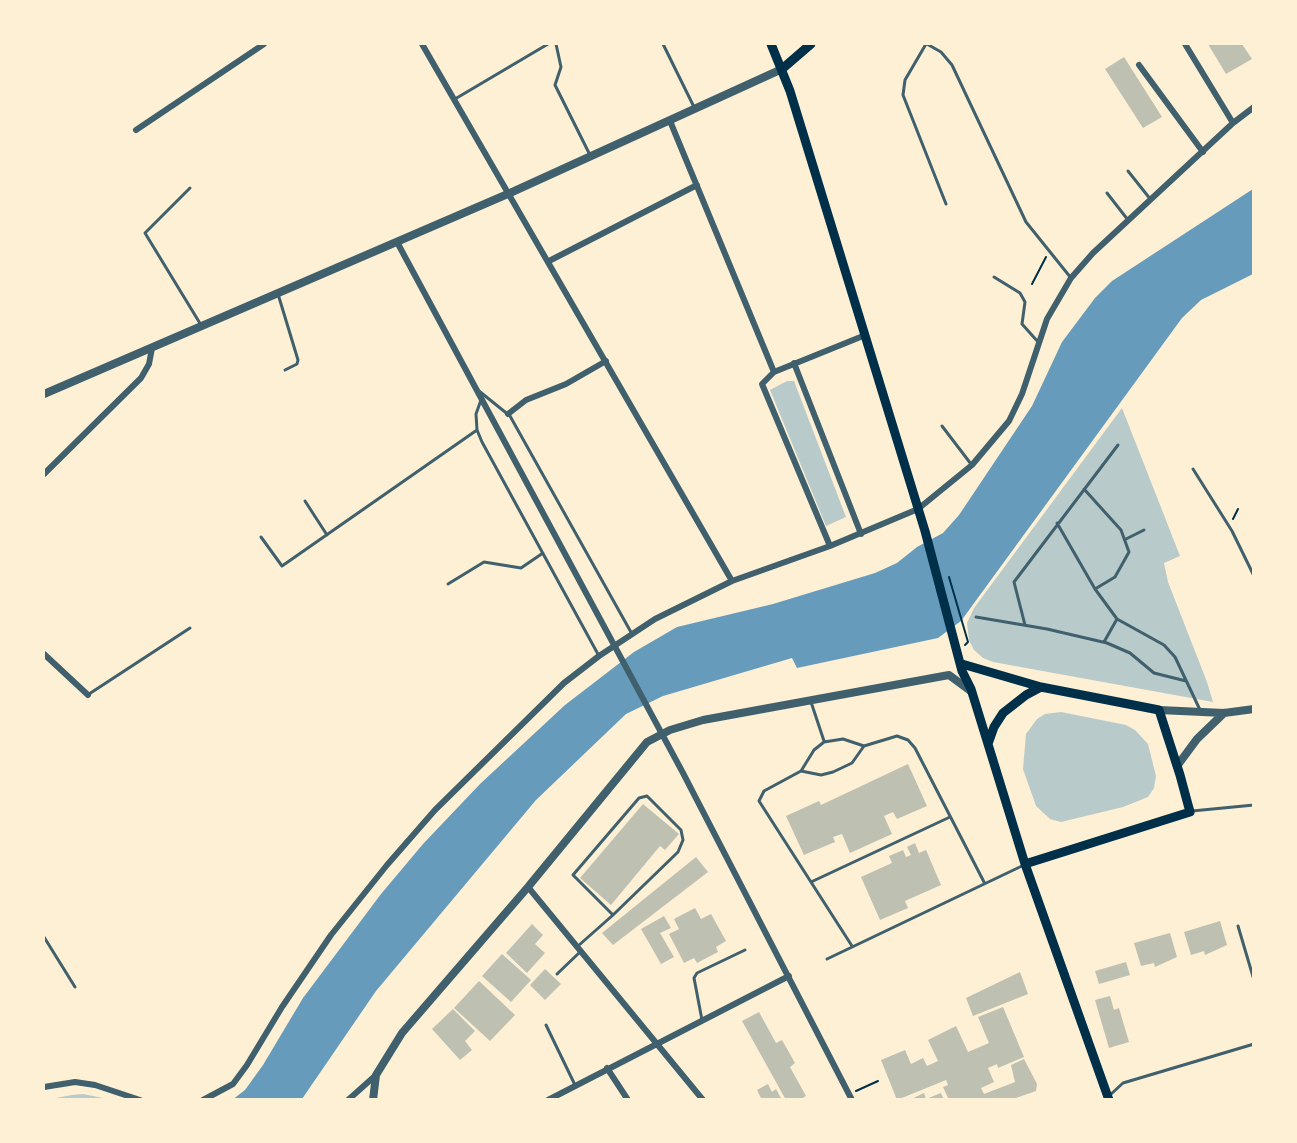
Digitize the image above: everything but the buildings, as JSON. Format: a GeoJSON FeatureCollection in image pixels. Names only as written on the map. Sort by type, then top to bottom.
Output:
{"type":"FeatureCollection","features":[{"type":"Feature","properties":{"kind":"main road"},"geometry":{"type":"LineString","coordinates":[[771,44],[782,69],[925,531],[958,651],[962,663],[968,669],[988,745],[1026,864],[1106,1099]]}},
{"type":"Feature","properties":{"kind":"main road"},"geometry":{"type":"LineString","coordinates":[[782,69],[811,44]]}},
{"type":"Feature","properties":{"kind":"main road"},"geometry":{"type":"LineString","coordinates":[[962,663],[1041,687],[1159,710],[1177,766],[1190,812],[1026,864]]}},
{"type":"Feature","properties":{"kind":"main road"},"geometry":{"type":"LineString","coordinates":[[988,745],[994,727],[1003,713],[1026,695],[1041,687]]}},
{"type":"Feature","properties":{"kind":"street"},"geometry":{"type":"LineString","coordinates":[[136,130],[264,44]]}},
{"type":"Feature","properties":{"kind":"street"},"geometry":{"type":"LineString","coordinates":[[422,44],[732,581]]}},
{"type":"Feature","properties":{"kind":"street"},"geometry":{"type":"LineString","coordinates":[[1185,44],[1233,123]]}},
{"type":"Feature","properties":{"kind":"street"},"geometry":{"type":"LineString","coordinates":[[1139,65],[1203,152]]}},
{"type":"Feature","properties":{"kind":"street"},"geometry":{"type":"LineString","coordinates":[[44,394],[510,193],[782,69]]}},
{"type":"Feature","properties":{"kind":"street"},"geometry":{"type":"LineString","coordinates":[[203,1100],[233,1084],[331,935],[387,865],[435,810],[564,683],[599,656],[674,609],[732,581],[861,534],[918,509],[972,465],[1009,421],[1022,394],[1047,319],[1071,278],[1129,220],[1233,123],[1254,107]]}},
{"type":"Feature","properties":{"kind":"street"},"geometry":{"type":"LineString","coordinates":[[670,121],[774,372]]}},
{"type":"Feature","properties":{"kind":"street"},"geometry":{"type":"LineString","coordinates":[[549,261],[697,185]]}},
{"type":"Feature","properties":{"kind":"street"},"geometry":{"type":"LineString","coordinates":[[397,242],[587,592],[851,1097]]}},
{"type":"Feature","properties":{"kind":"street"},"geometry":{"type":"LineString","coordinates":[[830,546],[762,386],[764,380],[774,372],[864,336]]}},
{"type":"Feature","properties":{"kind":"street"},"geometry":{"type":"LineString","coordinates":[[44,474],[141,378],[149,363],[152,348]]}},
{"type":"Feature","properties":{"kind":"street"},"geometry":{"type":"LineString","coordinates":[[508,414],[525,400],[566,384],[606,361]]}},
{"type":"Feature","properties":{"kind":"street"},"geometry":{"type":"LineString","coordinates":[[794,363],[861,534]]}},
{"type":"Feature","properties":{"kind":"street"},"geometry":{"type":"LineString","coordinates":[[44,654],[88,695]]}},
{"type":"Feature","properties":{"kind":"street"},"geometry":{"type":"LineString","coordinates":[[348,1100],[376,1075],[402,1033],[528,887],[639,749],[653,738],[703,720],[949,675],[962,663]]}},
{"type":"Feature","properties":{"kind":"street"},"geometry":{"type":"LineString","coordinates":[[949,675],[972,691]]}},
{"type":"Feature","properties":{"kind":"street"},"geometry":{"type":"LineString","coordinates":[[1159,710],[1224,713],[1254,709]]}},
{"type":"Feature","properties":{"kind":"street"},"geometry":{"type":"LineString","coordinates":[[1177,766],[1197,739],[1224,713]]}},
{"type":"Feature","properties":{"kind":"street"},"geometry":{"type":"LineString","coordinates":[[528,887],[703,1100]]}},
{"type":"Feature","properties":{"kind":"street"},"geometry":{"type":"LineString","coordinates":[[548,1100],[789,976]]}},
{"type":"Feature","properties":{"kind":"street"},"geometry":{"type":"LineString","coordinates":[[607,1068],[628,1100]]}},
{"type":"Feature","properties":{"kind":"street"},"geometry":{"type":"LineString","coordinates":[[373,1100],[376,1075]]}},
{"type":"Feature","properties":{"kind":"street"},"geometry":{"type":"LineString","coordinates":[[44,1087],[75,1082],[95,1085],[140,1100]]}},
{"type":"Feature","properties":{"kind":"lane"},"geometry":{"type":"LineString","coordinates":[[455,99],[548,44]]}},
{"type":"Feature","properties":{"kind":"lane"},"geometry":{"type":"LineString","coordinates":[[556,44],[561,67],[555,85],[590,155]]}},
{"type":"Feature","properties":{"kind":"lane"},"geometry":{"type":"LineString","coordinates":[[663,44],[695,109]]}},
{"type":"Feature","properties":{"kind":"lane"},"geometry":{"type":"LineString","coordinates":[[946,204],[903,95],[905,80],[926,44],[941,52],[952,65],[1015,202],[1049,252],[1071,278]]}},
{"type":"Feature","properties":{"kind":"lane"},"geometry":{"type":"LineString","coordinates":[[1128,171],[1151,200]]}},
{"type":"Feature","properties":{"kind":"lane"},"geometry":{"type":"LineString","coordinates":[[190,188],[146,233],[202,327]]}},
{"type":"Feature","properties":{"kind":"lane"},"geometry":{"type":"LineString","coordinates":[[1107,193],[1129,220]]}},
{"type":"Feature","properties":{"kind":"lane"},"geometry":{"type":"LineString","coordinates":[[994,277],[1020,293],[1025,302],[1022,324],[1039,343]]}},
{"type":"Feature","properties":{"kind":"lane"},"geometry":{"type":"LineString","coordinates":[[278,294],[298,360],[297,364],[285,370]]}},
{"type":"Feature","properties":{"kind":"lane"},"geometry":{"type":"LineString","coordinates":[[477,390],[508,414],[632,634]]}},
{"type":"Feature","properties":{"kind":"lane"},"geometry":{"type":"LineString","coordinates":[[482,399],[476,414],[477,430],[599,656]]}},
{"type":"Feature","properties":{"kind":"lane"},"geometry":{"type":"LineString","coordinates":[[942,426],[972,465]]}},
{"type":"Feature","properties":{"kind":"lane"},"geometry":{"type":"LineString","coordinates":[[261,537],[282,566],[477,430]]}},
{"type":"Feature","properties":{"kind":"lane"},"geometry":{"type":"LineString","coordinates":[[1025,625],[1014,582],[1118,445]]}},
{"type":"Feature","properties":{"kind":"lane"},"geometry":{"type":"LineString","coordinates":[[1193,469],[1232,531],[1254,576]]}},
{"type":"Feature","properties":{"kind":"lane"},"geometry":{"type":"LineString","coordinates":[[1084,489],[1126,539],[1128,552],[1127,560],[1115,578],[1095,589]]}},
{"type":"Feature","properties":{"kind":"lane"},"geometry":{"type":"LineString","coordinates":[[304,501],[327,535]]}},
{"type":"Feature","properties":{"kind":"lane"},"geometry":{"type":"LineString","coordinates":[[1057,523],[1095,589],[1117,620],[1164,645],[1176,657],[1202,713]]}},
{"type":"Feature","properties":{"kind":"lane"},"geometry":{"type":"LineString","coordinates":[[1126,539],[1144,530]]}},
{"type":"Feature","properties":{"kind":"lane"},"geometry":{"type":"LineString","coordinates":[[448,584],[484,562],[521,568],[543,553]]}},
{"type":"Feature","properties":{"kind":"lane"},"geometry":{"type":"LineString","coordinates":[[976,617],[1104,642],[1130,652],[1154,673],[1187,681]]}},
{"type":"Feature","properties":{"kind":"lane"},"geometry":{"type":"LineString","coordinates":[[1104,642],[1117,620]]}},
{"type":"Feature","properties":{"kind":"lane"},"geometry":{"type":"LineString","coordinates":[[88,695],[190,628]]}},
{"type":"Feature","properties":{"kind":"lane"},"geometry":{"type":"LineString","coordinates":[[811,700],[824,742]]}},
{"type":"Feature","properties":{"kind":"lane"},"geometry":{"type":"LineString","coordinates":[[852,946],[759,801],[764,791],[801,771],[814,750],[824,742],[843,739],[864,746],[897,736],[908,740],[915,748],[984,882]]}},
{"type":"Feature","properties":{"kind":"lane"},"geometry":{"type":"LineString","coordinates":[[801,771],[821,775],[833,772],[852,763],[864,746]]}},
{"type":"Feature","properties":{"kind":"lane"},"geometry":{"type":"LineString","coordinates":[[556,974],[678,852],[682,840],[678,824],[647,796],[639,798],[573,875],[613,915]]}},
{"type":"Feature","properties":{"kind":"lane"},"geometry":{"type":"LineString","coordinates":[[1190,812],[1254,805]]}},
{"type":"Feature","properties":{"kind":"lane"},"geometry":{"type":"LineString","coordinates":[[812,882],[950,817]]}},
{"type":"Feature","properties":{"kind":"lane"},"geometry":{"type":"LineString","coordinates":[[827,959],[984,882],[1026,864]]}},
{"type":"Feature","properties":{"kind":"lane"},"geometry":{"type":"LineString","coordinates":[[1238,926],[1254,980]]}},
{"type":"Feature","properties":{"kind":"lane"},"geometry":{"type":"LineString","coordinates":[[44,937],[75,987]]}},
{"type":"Feature","properties":{"kind":"lane"},"geometry":{"type":"LineString","coordinates":[[702,1020],[694,978],[697,973],[745,950]]}},
{"type":"Feature","properties":{"kind":"lane"},"geometry":{"type":"LineString","coordinates":[[546,1025],[575,1085]]}},
{"type":"Feature","properties":{"kind":"lane"},"geometry":{"type":"LineString","coordinates":[[1106,1099],[1123,1083],[1254,1044]]}},
{"type":"Feature","properties":{"kind":"path"},"geometry":{"type":"LineString","coordinates":[[1032,284],[1049,252]]}},
{"type":"Feature","properties":{"kind":"path"},"geometry":{"type":"LineString","coordinates":[[851,1097],[878,1081]]}},
{"type":"Feature","properties":{"kind":"shaded area"},"geometry":{"type":"Polygon","coordinates":[[[787,381],[794,381],[846,517],[826,526],[770,390],[787,381]]]}},
{"type":"Feature","properties":{"kind":"shaded area"},"geometry":{"type":"Polygon","coordinates":[[[1122,408],[1180,556],[1164,563],[1168,582],[1213,702],[993,662],[983,658],[974,650],[969,640],[967,623],[974,608],[1122,408]]]}},
{"type":"Feature","properties":{"kind":"shaded area"},"geometry":{"type":"Polygon","coordinates":[[[1061,712],[1126,725],[1135,730],[1148,744],[1156,776],[1154,788],[1148,797],[1123,807],[1061,822],[1050,819],[1036,806],[1023,769],[1026,734],[1037,719],[1045,714],[1061,712]]]}},
{"type":"Feature","properties":{"kind":"shaded area"},"geometry":{"type":"Polygon","coordinates":[[[83,1094],[108,1099],[50,1099],[72,1095],[83,1094]]]}},
{"type":"Feature","properties":{"kind":"water"},"geometry":{"type":"Polygon","coordinates":[[[1253,189],[1253,274],[1201,300],[1182,318],[961,621],[938,638],[797,668],[792,658],[663,696],[626,714],[536,800],[376,991],[302,1099],[232,1100],[245,1090],[263,1065],[303,998],[381,894],[423,844],[480,784],[565,705],[634,652],[677,627],[773,604],[875,573],[897,563],[917,547],[943,533],[959,515],[1032,406],[1062,342],[1095,298],[1112,281],[1253,189]]]}}]}
